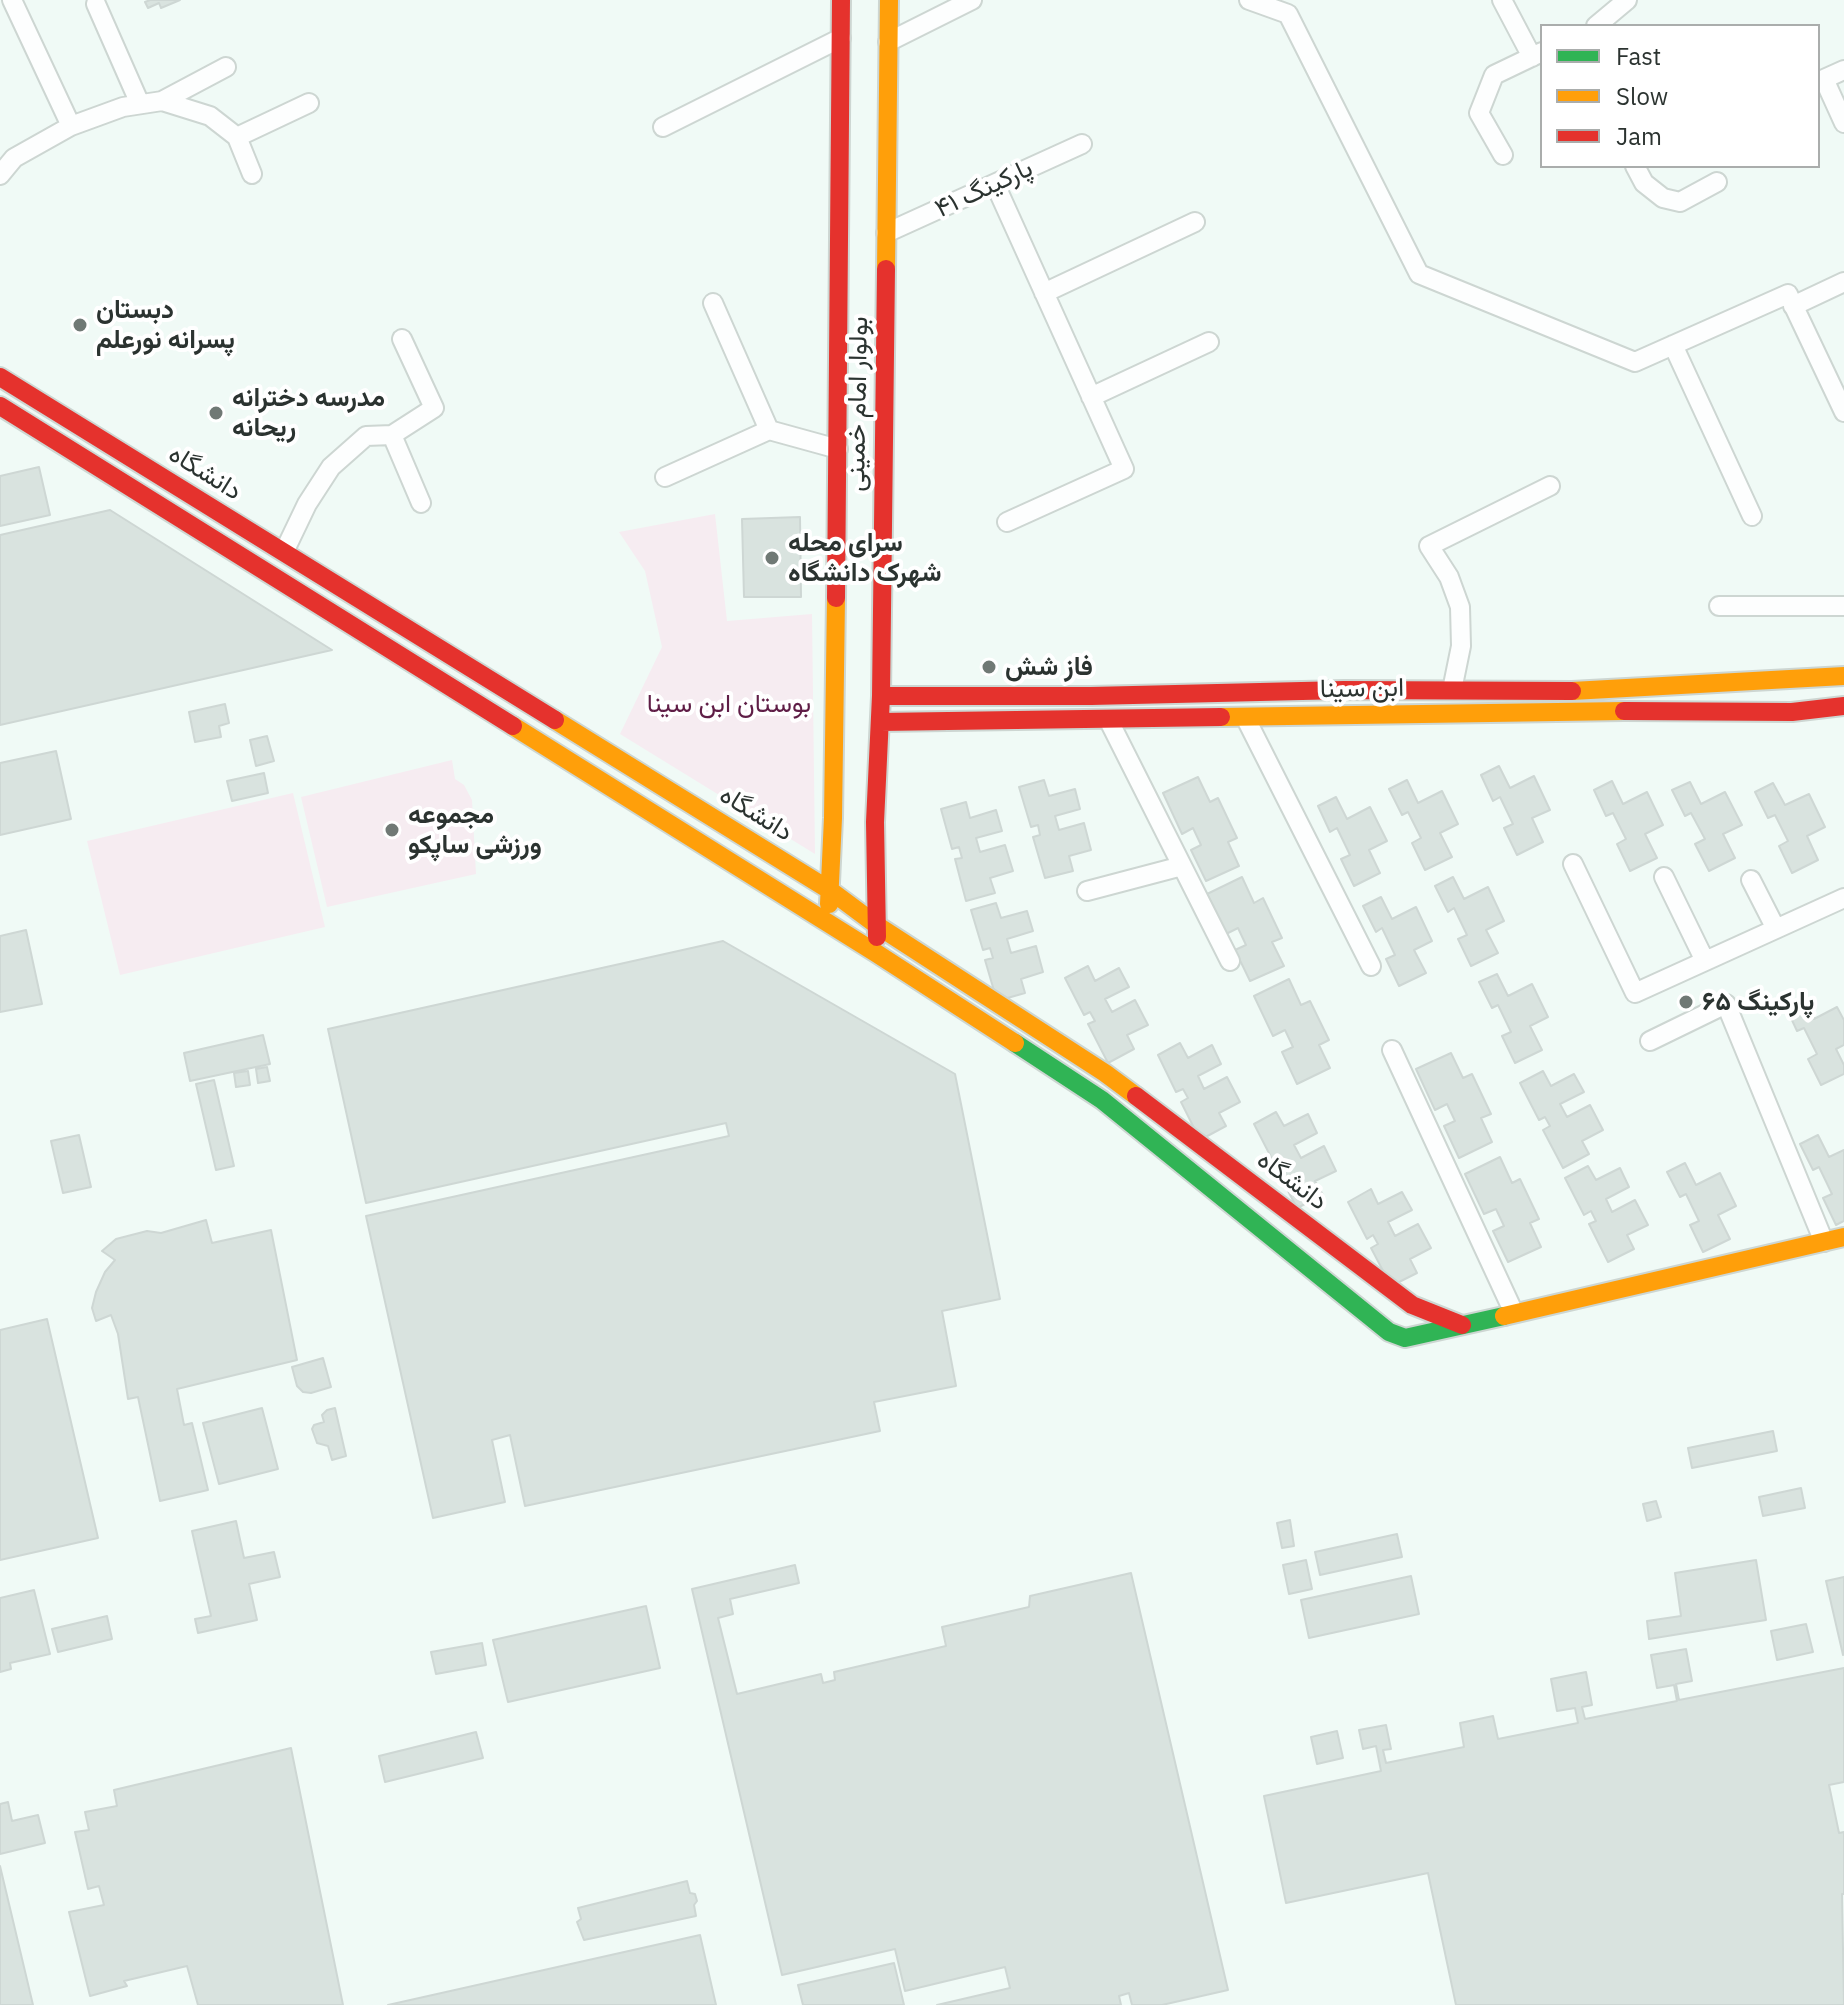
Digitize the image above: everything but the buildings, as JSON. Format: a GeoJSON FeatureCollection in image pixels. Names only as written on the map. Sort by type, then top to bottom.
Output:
{"type":"FeatureCollection","features":[{"type":"Feature","properties":{"kind":"street"},"geometry":{"type":"LineString","coordinates":[[12,0],[71,126]]}},
{"type":"Feature","properties":{"kind":"street","name":"بولوار امام خمینی"},"geometry":{"type":"LineString","coordinates":[[827,922],[831,891],[838,449],[841,0]]}},
{"type":"Feature","properties":{"kind":"street","name":"بولوار امام خمینی"},"geometry":{"type":"LineString","coordinates":[[876,953],[875,822],[881,696],[889,0]]}},
{"type":"Feature","properties":{"kind":"street"},"geometry":{"type":"LineString","coordinates":[[888,42],[972,0]]}},
{"type":"Feature","properties":{"kind":"street"},"geometry":{"type":"LineString","coordinates":[[1249,0],[1288,14],[1419,274],[1635,362],[1788,294],[1844,412]]}},
{"type":"Feature","properties":{"kind":"street"},"geometry":{"type":"LineString","coordinates":[[1502,0],[1537,54],[1494,75],[1479,113],[1503,155]]}},
{"type":"Feature","properties":{"kind":"street"},"geometry":{"type":"LineString","coordinates":[[1601,24],[1627,0]]}},
{"type":"Feature","properties":{"kind":"street"},"geometry":{"type":"LineString","coordinates":[[96,4],[140,104]]}},
{"type":"Feature","properties":{"kind":"street"},"geometry":{"type":"LineString","coordinates":[[663,127],[841,38]]}},
{"type":"Feature","properties":{"kind":"street"},"geometry":{"type":"LineString","coordinates":[[0,175],[14,158],[71,126],[123,107],[162,101],[226,67]]}},
{"type":"Feature","properties":{"kind":"street"},"geometry":{"type":"LineString","coordinates":[[1844,70],[1824,79],[1844,123]]}},
{"type":"Feature","properties":{"kind":"street"},"geometry":{"type":"LineString","coordinates":[[162,101],[210,116],[237,137],[252,174]]}},
{"type":"Feature","properties":{"kind":"street"},"geometry":{"type":"LineString","coordinates":[[237,137],[309,103]]}},
{"type":"Feature","properties":{"kind":"street","name":"پارکینگ ۴۱"},"geometry":{"type":"LineString","coordinates":[[886,233],[1082,144]]}},
{"type":"Feature","properties":{"kind":"street"},"geometry":{"type":"LineString","coordinates":[[1636,168],[1644,183],[1663,198],[1680,202],[1717,182]]}},
{"type":"Feature","properties":{"kind":"street"},"geometry":{"type":"LineString","coordinates":[[995,184],[1124,469],[1007,522]]}},
{"type":"Feature","properties":{"kind":"street"},"geometry":{"type":"LineString","coordinates":[[1044,293],[1195,222]]}},
{"type":"Feature","properties":{"kind":"street"},"geometry":{"type":"LineString","coordinates":[[1793,306],[1844,282]]}},
{"type":"Feature","properties":{"kind":"street"},"geometry":{"type":"LineString","coordinates":[[713,303],[769,430]]}},
{"type":"Feature","properties":{"kind":"street"},"geometry":{"type":"LineString","coordinates":[[284,552],[307,504],[331,467],[366,436],[392,435],[434,408],[402,339]]}},
{"type":"Feature","properties":{"kind":"street"},"geometry":{"type":"LineString","coordinates":[[1091,397],[1209,342]]}},
{"type":"Feature","properties":{"kind":"street"},"geometry":{"type":"LineString","coordinates":[[1673,345],[1752,516]]}},
{"type":"Feature","properties":{"kind":"street","name":"دانشگاه"},"geometry":{"type":"LineString","coordinates":[[0,377],[831,891],[878,926],[1105,1073],[1412,1305],[1462,1325]]}},
{"type":"Feature","properties":{"kind":"street","name":"دانشگاه"},"geometry":{"type":"LineString","coordinates":[[0,406],[827,922],[1102,1100],[1389,1332],[1405,1338],[1462,1325]]}},
{"type":"Feature","properties":{"kind":"street"},"geometry":{"type":"LineString","coordinates":[[665,477],[769,430],[838,449]]}},
{"type":"Feature","properties":{"kind":"street"},"geometry":{"type":"LineString","coordinates":[[392,435],[421,503]]}},
{"type":"Feature","properties":{"kind":"street"},"geometry":{"type":"LineString","coordinates":[[1452,690],[1461,646],[1460,607],[1449,577],[1429,546],[1550,486]]}},
{"type":"Feature","properties":{"kind":"street"},"geometry":{"type":"LineString","coordinates":[[1719,606],[1844,606]]}},
{"type":"Feature","properties":{"kind":"street","name":"ابن سینا"},"geometry":{"type":"LineString","coordinates":[[881,696],[1091,696],[1344,690],[1572,691],[1844,676]]}},
{"type":"Feature","properties":{"kind":"street","name":"ابن سینا"},"geometry":{"type":"LineString","coordinates":[[880,722],[1641,711],[1792,712],[1844,706]]}},
{"type":"Feature","properties":{"kind":"street"},"geometry":{"type":"LineString","coordinates":[[1245,717],[1371,966]]}},
{"type":"Feature","properties":{"kind":"street"},"geometry":{"type":"LineString","coordinates":[[1108,719],[1230,961]]}},
{"type":"Feature","properties":{"kind":"street"},"geometry":{"type":"LineString","coordinates":[[1573,864],[1635,993],[1844,898]]}},
{"type":"Feature","properties":{"kind":"street"},"geometry":{"type":"LineString","coordinates":[[1087,891],[1182,866]]}},
{"type":"Feature","properties":{"kind":"street"},"geometry":{"type":"LineString","coordinates":[[1664,877],[1705,961]]}},
{"type":"Feature","properties":{"kind":"street"},"geometry":{"type":"LineString","coordinates":[[1751,880],[1776,929]]}},
{"type":"Feature","properties":{"kind":"street"},"geometry":{"type":"LineString","coordinates":[[1650,1041],[1726,1004],[1824,1242]]}},
{"type":"Feature","properties":{"kind":"street"},"geometry":{"type":"LineString","coordinates":[[1392,1050],[1514,1313]]}},
{"type":"Feature","properties":{"kind":"street"},"geometry":{"type":"LineString","coordinates":[[1462,1325],[1844,1237]]}},
{"type":"Feature","properties":{"kind":"green space","name":"بوستان ابن سینا"},"geometry":{"type":"Polygon","coordinates":[[[715,514],[727,621],[812,614],[815,854],[620,734],[662,647],[645,571],[619,532],[715,514]]]}},
{"type":"Feature","properties":{"kind":"green space","name":"مجموعه ورزشی ساپکو"},"geometry":{"type":"Polygon","coordinates":[[[452,760],[455,779],[464,785],[472,800],[476,874],[327,907],[301,797],[452,760]]]}},
{"type":"Feature","properties":{"kind":"green space"},"geometry":{"type":"Polygon","coordinates":[[[293,793],[325,927],[120,975],[87,841],[293,793]]]}},
{"type":"Feature","properties":{"kind":"traffic: fast"},"geometry":{"type":"LineString","coordinates":[[1015,1043],[1102,1100],[1389,1332],[1405,1338],[1504,1316]]}},
{"type":"Feature","properties":{"kind":"traffic: slow"},"geometry":{"type":"LineString","coordinates":[[886,269],[889,0]]}},
{"type":"Feature","properties":{"kind":"traffic: slow"},"geometry":{"type":"LineString","coordinates":[[829,904],[836,598]]}},
{"type":"Feature","properties":{"kind":"traffic: slow"},"geometry":{"type":"LineString","coordinates":[[1572,691],[1844,676]]}},
{"type":"Feature","properties":{"kind":"traffic: slow"},"geometry":{"type":"LineString","coordinates":[[1221,717],[1624,711]]}},
{"type":"Feature","properties":{"kind":"traffic: slow"},"geometry":{"type":"LineString","coordinates":[[555,720],[831,891],[878,926],[1136,1096]]}},
{"type":"Feature","properties":{"kind":"traffic: slow"},"geometry":{"type":"LineString","coordinates":[[513,726],[1015,1043]]}},
{"type":"Feature","properties":{"kind":"traffic: slow"},"geometry":{"type":"LineString","coordinates":[[1504,1316],[1844,1237]]}},
{"type":"Feature","properties":{"kind":"traffic: jam"},"geometry":{"type":"LineString","coordinates":[[836,598],[841,0]]}},
{"type":"Feature","properties":{"kind":"traffic: jam"},"geometry":{"type":"LineString","coordinates":[[877,937],[875,822],[881,696],[886,269]]}},
{"type":"Feature","properties":{"kind":"traffic: jam"},"geometry":{"type":"LineString","coordinates":[[0,377],[555,720]]}},
{"type":"Feature","properties":{"kind":"traffic: jam"},"geometry":{"type":"LineString","coordinates":[[0,406],[513,726]]}},
{"type":"Feature","properties":{"kind":"traffic: jam"},"geometry":{"type":"LineString","coordinates":[[881,696],[1091,696],[1344,690],[1572,691]]}},
{"type":"Feature","properties":{"kind":"traffic: jam"},"geometry":{"type":"LineString","coordinates":[[1624,711],[1792,712],[1844,706]]}},
{"type":"Feature","properties":{"kind":"traffic: jam"},"geometry":{"type":"LineString","coordinates":[[880,722],[1221,717]]}},
{"type":"Feature","properties":{"kind":"traffic: jam"},"geometry":{"type":"LineString","coordinates":[[1136,1096],[1412,1305],[1462,1325]]}},
{"type":"Feature","properties":{"kind":"place","name":"دبستان پسرانه نورعلم"},"geometry":{"type":"Point","coordinates":[80,325]}},
{"type":"Feature","properties":{"kind":"place","name":"مدرسه دخترانه ریحانه"},"geometry":{"type":"Point","coordinates":[216,413]}},
{"type":"Feature","properties":{"kind":"place","name":"سرای محله شهرک دانشگاه"},"geometry":{"type":"Point","coordinates":[772,558]}},
{"type":"Feature","properties":{"kind":"place","name":"فاز شش"},"geometry":{"type":"Point","coordinates":[989,667]}},
{"type":"Feature","properties":{"kind":"place","name":"مجموعه ورزشی ساپکو"},"geometry":{"type":"Point","coordinates":[392,830]}},
{"type":"Feature","properties":{"kind":"place","name":"پارکینگ ۶۵"},"geometry":{"type":"Point","coordinates":[1686,1002]}}]}
